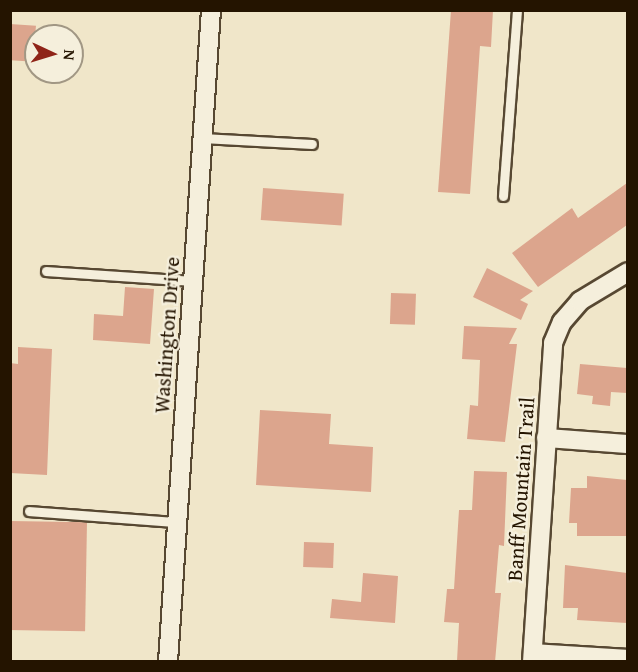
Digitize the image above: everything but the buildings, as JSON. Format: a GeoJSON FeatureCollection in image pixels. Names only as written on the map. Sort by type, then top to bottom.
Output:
{"type":"FeatureCollection","features":[{"type":"Feature","properties":{"kind":"street","name":"Washington Drive"},"geometry":{"type":"LineString","coordinates":[[168,662],[211,10]]}},
{"type":"Feature","properties":{"kind":"street","name":"Banff Mountain Trail"},"geometry":{"type":"LineString","coordinates":[[533,657],[553,343],[562,322],[580,301],[627,272]]}},
{"type":"Feature","properties":{"kind":"street"},"geometry":{"type":"LineString","coordinates":[[546,438],[627,444]]}},
{"type":"Feature","properties":{"kind":"street"},"geometry":{"type":"LineString","coordinates":[[533,657],[627,659]]}},
{"type":"Feature","properties":{"kind":"lane"},"geometry":{"type":"LineString","coordinates":[[503,196],[517,10]]}},
{"type":"Feature","properties":{"kind":"lane"},"geometry":{"type":"LineString","coordinates":[[202,138],[312,144]]}},
{"type":"Feature","properties":{"kind":"lane"},"geometry":{"type":"LineString","coordinates":[[46,270],[193,281]]}},
{"type":"Feature","properties":{"kind":"lane"},"geometry":{"type":"LineString","coordinates":[[29,511],[177,522]]}}]}
